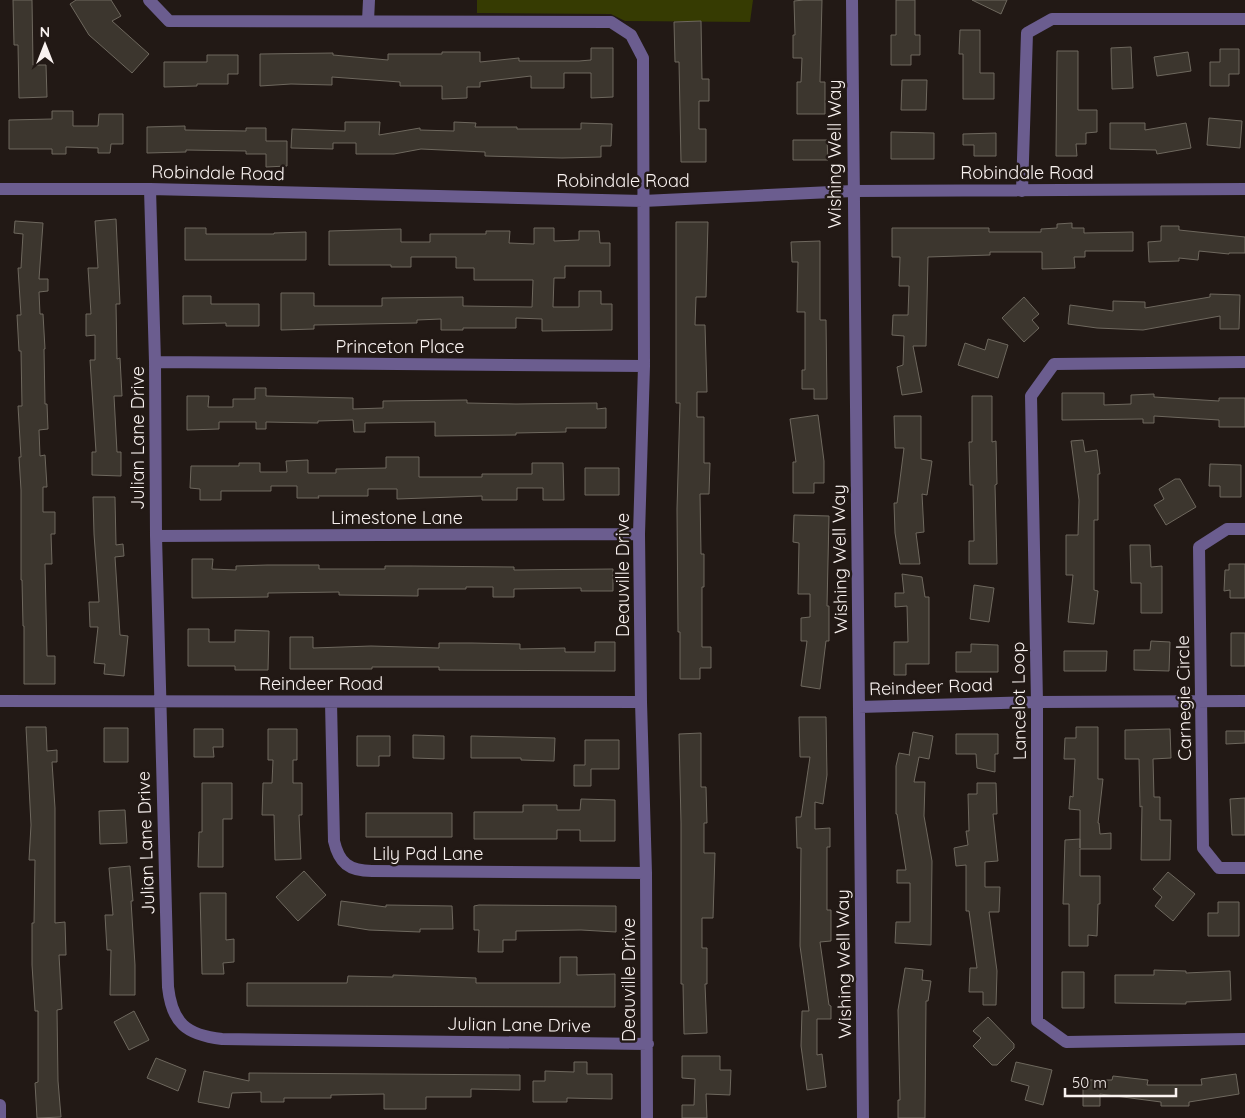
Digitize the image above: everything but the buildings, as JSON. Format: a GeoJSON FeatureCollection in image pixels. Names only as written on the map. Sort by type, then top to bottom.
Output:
{"type":"FeatureCollection","features":[{"type":"Feature","properties":{"kind":"street"},"geometry":{"type":"LineString","coordinates":[[149,0],[169,21],[368,21],[369,0]]}},
{"type":"Feature","properties":{"kind":"street","name":"Wishing Well Way"},"geometry":{"type":"LineString","coordinates":[[852,0],[863,1118]]}},
{"type":"Feature","properties":{"kind":"street"},"geometry":{"type":"LineString","coordinates":[[1022,191],[1027,34],[1052,19],[1245,19]]}},
{"type":"Feature","properties":{"kind":"street","name":"Deauville Drive"},"geometry":{"type":"LineString","coordinates":[[368,21],[611,22],[631,35],[643,58],[644,366],[639,534],[646,873],[647,1118]]}},
{"type":"Feature","properties":{"kind":"street","name":"Robindale Road"},"geometry":{"type":"LineString","coordinates":[[0,189],[150,189],[643,201],[853,191],[1245,189]]}},
{"type":"Feature","properties":{"kind":"street","name":"Julian Lane Drive"},"geometry":{"type":"LineString","coordinates":[[150,189],[155,362],[156,536],[168,987],[174,1013],[186,1029],[194,1034],[222,1039],[648,1044]]}},
{"type":"Feature","properties":{"kind":"street","name":"Princeton Place"},"geometry":{"type":"LineString","coordinates":[[155,362],[644,366]]}},
{"type":"Feature","properties":{"kind":"street","name":"Lancelot Loop"},"geometry":{"type":"LineString","coordinates":[[1245,362],[1054,364],[1031,396],[1037,702],[1037,1021],[1066,1042],[1245,1039]]}},
{"type":"Feature","properties":{"kind":"street","name":"Carnegie Circle"},"geometry":{"type":"LineString","coordinates":[[1245,529],[1228,529],[1199,547],[1203,848],[1219,868],[1245,868]]}},
{"type":"Feature","properties":{"kind":"street","name":"Limestone Lane"},"geometry":{"type":"LineString","coordinates":[[156,536],[639,534]]}},
{"type":"Feature","properties":{"kind":"street","name":"Reindeer Road"},"geometry":{"type":"LineString","coordinates":[[0,701],[641,702]]}},
{"type":"Feature","properties":{"kind":"street","name":"Reindeer Road"},"geometry":{"type":"LineString","coordinates":[[859,707],[1037,702],[1245,701]]}},
{"type":"Feature","properties":{"kind":"street","name":"Lily Pad Lane"},"geometry":{"type":"LineString","coordinates":[[331,702],[334,841],[342,860],[352,868],[359,871],[646,873]]}},
{"type":"Feature","properties":{"kind":"street"},"geometry":{"type":"LineString","coordinates":[[0,1105],[0,1118]]}},
{"type":"Feature","properties":{"kind":"green space"},"geometry":{"type":"Polygon","coordinates":[[[477,0],[753,0],[750,22],[625,21],[611,14],[477,13],[477,0]]]}}]}
